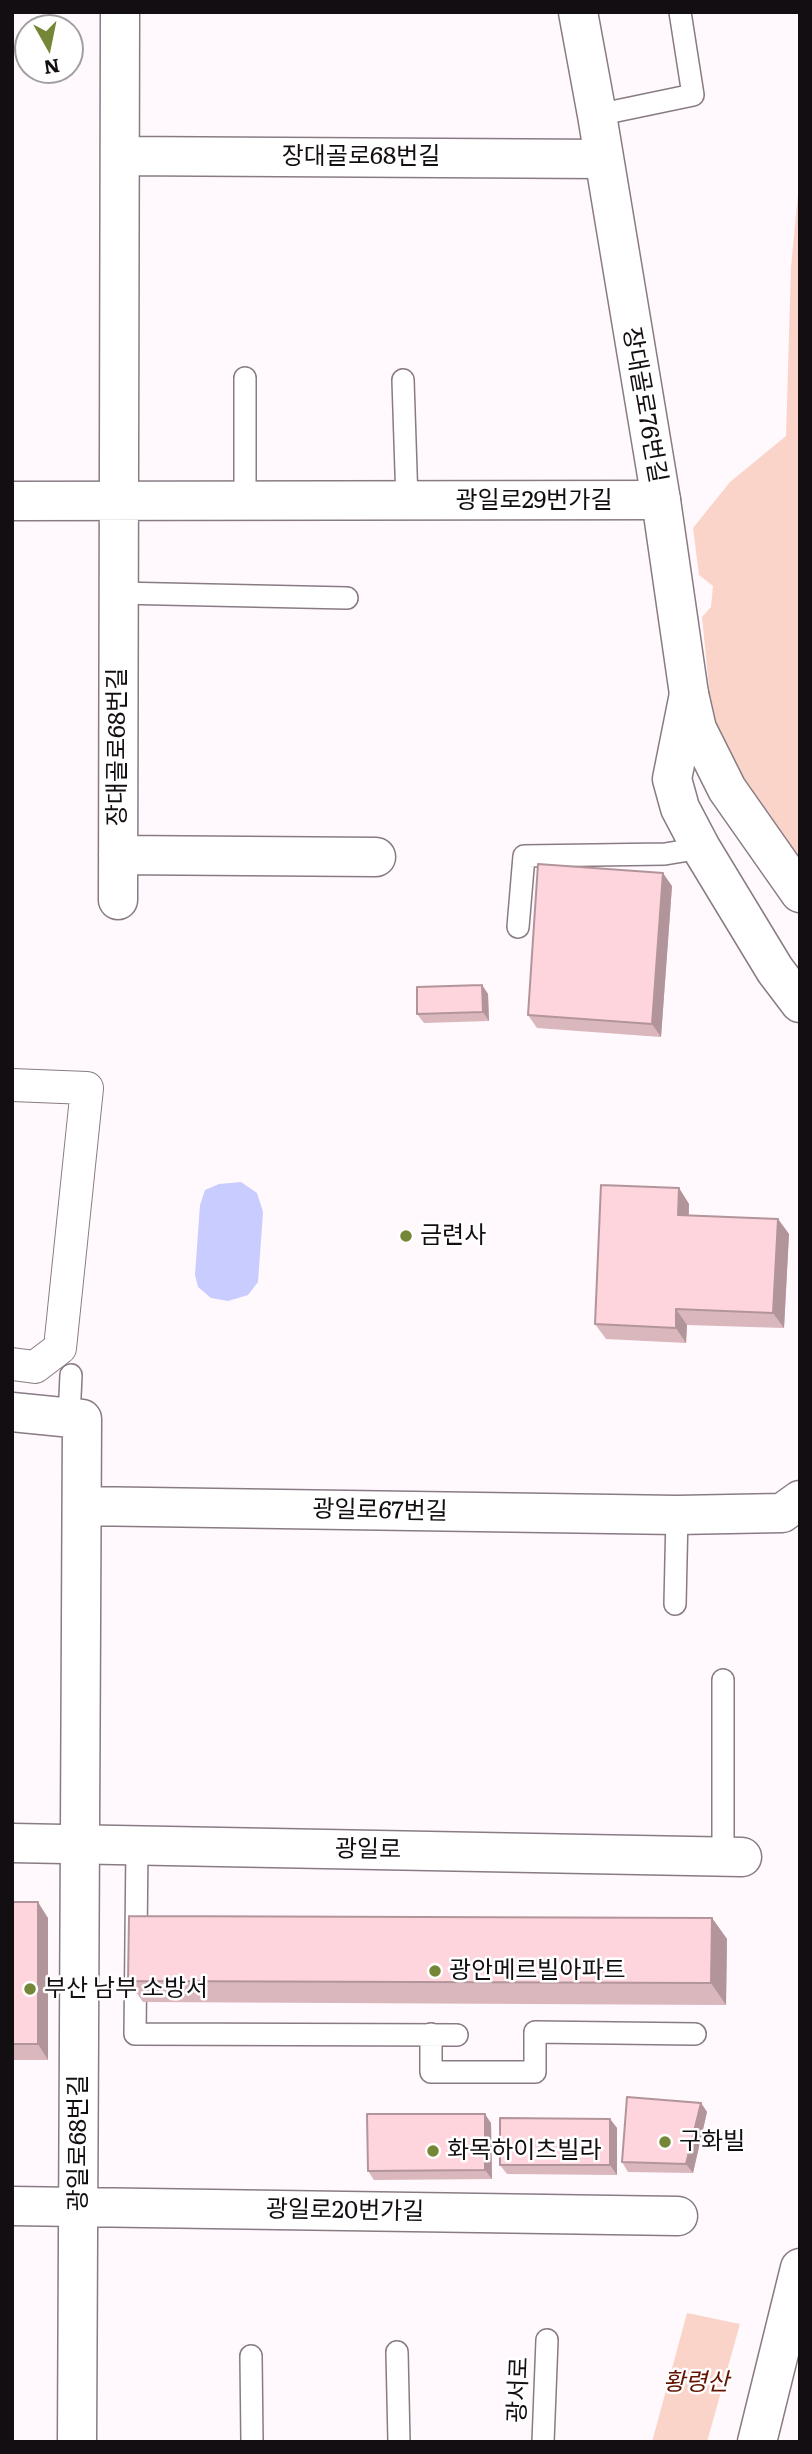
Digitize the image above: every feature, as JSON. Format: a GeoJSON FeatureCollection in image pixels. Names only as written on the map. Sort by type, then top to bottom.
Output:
{"type":"FeatureCollection","features":[{"type":"Feature","properties":{"kind":"main road","name":"장대골로68번길"},"geometry":{"type":"LineString","coordinates":[[118,900],[120,12]]}},
{"type":"Feature","properties":{"kind":"main road","name":"장대골로76번길"},"geometry":{"type":"LineString","coordinates":[[578,12],[661,500],[689,694],[697,729],[727,789],[800,893]]}},
{"type":"Feature","properties":{"kind":"main road","name":"장대골로68번길"},"geometry":{"type":"LineString","coordinates":[[120,156],[603,159]]}},
{"type":"Feature","properties":{"kind":"main road","name":"광일로29번가길"},"geometry":{"type":"LineString","coordinates":[[12,501],[661,500]]}},
{"type":"Feature","properties":{"kind":"main road","name":"장대골로76번길"},"geometry":{"type":"LineString","coordinates":[[689,694],[672,779],[680,808],[701,848],[775,970],[800,1003]]}},
{"type":"Feature","properties":{"kind":"main road"},"geometry":{"type":"LineString","coordinates":[[118,855],[376,857]]}},
{"type":"Feature","properties":{"kind":"main road"},"geometry":{"type":"LineString","coordinates":[[12,1412],[82,1419],[81,1845]]}},
{"type":"Feature","properties":{"kind":"main road","name":"광일로67번길"},"geometry":{"type":"LineString","coordinates":[[82,1506],[677,1515],[791,1507]]}},
{"type":"Feature","properties":{"kind":"main road","name":"광일로"},"geometry":{"type":"LineString","coordinates":[[12,1843],[732,1856]]}},
{"type":"Feature","properties":{"kind":"main road","name":"광일로68번길"},"geometry":{"type":"LineString","coordinates":[[77,2442],[81,1845]]}},
{"type":"Feature","properties":{"kind":"main road","name":"광일로20번가길"},"geometry":{"type":"LineString","coordinates":[[12,2206],[678,2216]]}},
{"type":"Feature","properties":{"kind":"main road"},"geometry":{"type":"LineString","coordinates":[[757,2442],[800,2268]]}},
{"type":"Feature","properties":{"kind":"street"},"geometry":{"type":"LineString","coordinates":[[12,1085],[87,1088],[60,1348],[35,1367],[12,1364]]}},
{"type":"Feature","properties":{"kind":"lane"},"geometry":{"type":"LineString","coordinates":[[597,115],[693,95],[680,12]]}},
{"type":"Feature","properties":{"kind":"lane"},"geometry":{"type":"LineString","coordinates":[[245,378],[245,501]]}},
{"type":"Feature","properties":{"kind":"lane"},"geometry":{"type":"LineString","coordinates":[[403,380],[407,502]]}},
{"type":"Feature","properties":{"kind":"lane"},"geometry":{"type":"LineString","coordinates":[[118,593],[346,598]]}},
{"type":"Feature","properties":{"kind":"lane"},"geometry":{"type":"LineString","coordinates":[[518,928],[524,856],[665,854],[701,848]]}},
{"type":"Feature","properties":{"kind":"lane"},"geometry":{"type":"LineString","coordinates":[[69,1418],[71,1375]]}},
{"type":"Feature","properties":{"kind":"lane"},"geometry":{"type":"LineString","coordinates":[[675,1604],[677,1515]]}},
{"type":"Feature","properties":{"kind":"lane","name":"광일로"},"geometry":{"type":"LineString","coordinates":[[723,1680],[732,1856]]}},
{"type":"Feature","properties":{"kind":"lane"},"geometry":{"type":"LineString","coordinates":[[137,1846],[135,2034],[457,2035]]}},
{"type":"Feature","properties":{"kind":"lane"},"geometry":{"type":"LineString","coordinates":[[431,2034],[430,2072],[535,2072],[535,2032],[695,2034]]}},
{"type":"Feature","properties":{"kind":"lane","name":"광서로"},"geometry":{"type":"LineString","coordinates":[[543,2442],[547,2340]]}},
{"type":"Feature","properties":{"kind":"lane"},"geometry":{"type":"LineString","coordinates":[[397,2352],[398,2442]]}},
{"type":"Feature","properties":{"kind":"lane"},"geometry":{"type":"LineString","coordinates":[[251,2356],[251,2442]]}},
{"type":"Feature","properties":{"kind":"green space"},"geometry":{"type":"Polygon","coordinates":[[[800,173],[800,868],[754,803],[712,718],[702,617],[711,607],[713,586],[699,575],[693,528],[730,482],[786,436],[791,267],[800,173]]]}},
{"type":"Feature","properties":{"kind":"green space","name":"황령산"},"geometry":{"type":"Polygon","coordinates":[[[687,2313],[740,2324],[707,2442],[652,2442],[687,2313]]]}},
{"type":"Feature","properties":{"kind":"water"},"geometry":{"type":"Polygon","coordinates":[[[241,1182],[257,1193],[263,1212],[258,1282],[248,1295],[228,1301],[211,1298],[198,1287],[195,1275],[200,1205],[205,1190],[219,1184],[241,1182]]]}},
{"type":"Feature","properties":{"kind":"building"},"geometry":{"type":"Polygon","coordinates":[[[538,864],[663,873],[652,1024],[528,1015],[538,864]]]}},
{"type":"Feature","properties":{"kind":"building"},"geometry":{"type":"Polygon","coordinates":[[[482,985],[483,1012],[417,1014],[417,987],[482,985]]]}},
{"type":"Feature","properties":{"kind":"building"},"geometry":{"type":"Polygon","coordinates":[[[601,1185],[679,1188],[678,1215],[778,1219],[773,1313],[676,1309],[676,1328],[595,1324],[601,1185]]]}},
{"type":"Feature","properties":{"kind":"building","name":"부산 남부 소방서"},"geometry":{"type":"Polygon","coordinates":[[[12,1902],[38,1902],[38,2044],[12,2044],[12,1902]]]}},
{"type":"Feature","properties":{"kind":"building","name":"광안메르빌아파트"},"geometry":{"type":"Polygon","coordinates":[[[129,1916],[712,1918],[711,1983],[128,1981],[129,1916]]]}},
{"type":"Feature","properties":{"kind":"building","name":"구화빌"},"geometry":{"type":"Polygon","coordinates":[[[627,2097],[701,2103],[686,2164],[622,2162],[627,2097]]]}},
{"type":"Feature","properties":{"kind":"building","name":"화목하이츠빌라"},"geometry":{"type":"Polygon","coordinates":[[[367,2114],[485,2114],[485,2170],[368,2171],[367,2114]]]}},
{"type":"Feature","properties":{"kind":"building"},"geometry":{"type":"Polygon","coordinates":[[[500,2118],[610,2119],[610,2165],[500,2165],[500,2118]]]}},
{"type":"Feature","properties":{"kind":"place","name":"금련사"},"geometry":{"type":"Point","coordinates":[406,1236]}},
{"type":"Feature","properties":{"kind":"place","name":"광안메르빌아파트"},"geometry":{"type":"Point","coordinates":[435,1971]}},
{"type":"Feature","properties":{"kind":"place","name":"부산 남부 소방서"},"geometry":{"type":"Point","coordinates":[30,1989]}},
{"type":"Feature","properties":{"kind":"place","name":"구화빌"},"geometry":{"type":"Point","coordinates":[665,2142]}},
{"type":"Feature","properties":{"kind":"place","name":"화목하이츠빌라"},"geometry":{"type":"Point","coordinates":[433,2151]}}]}
